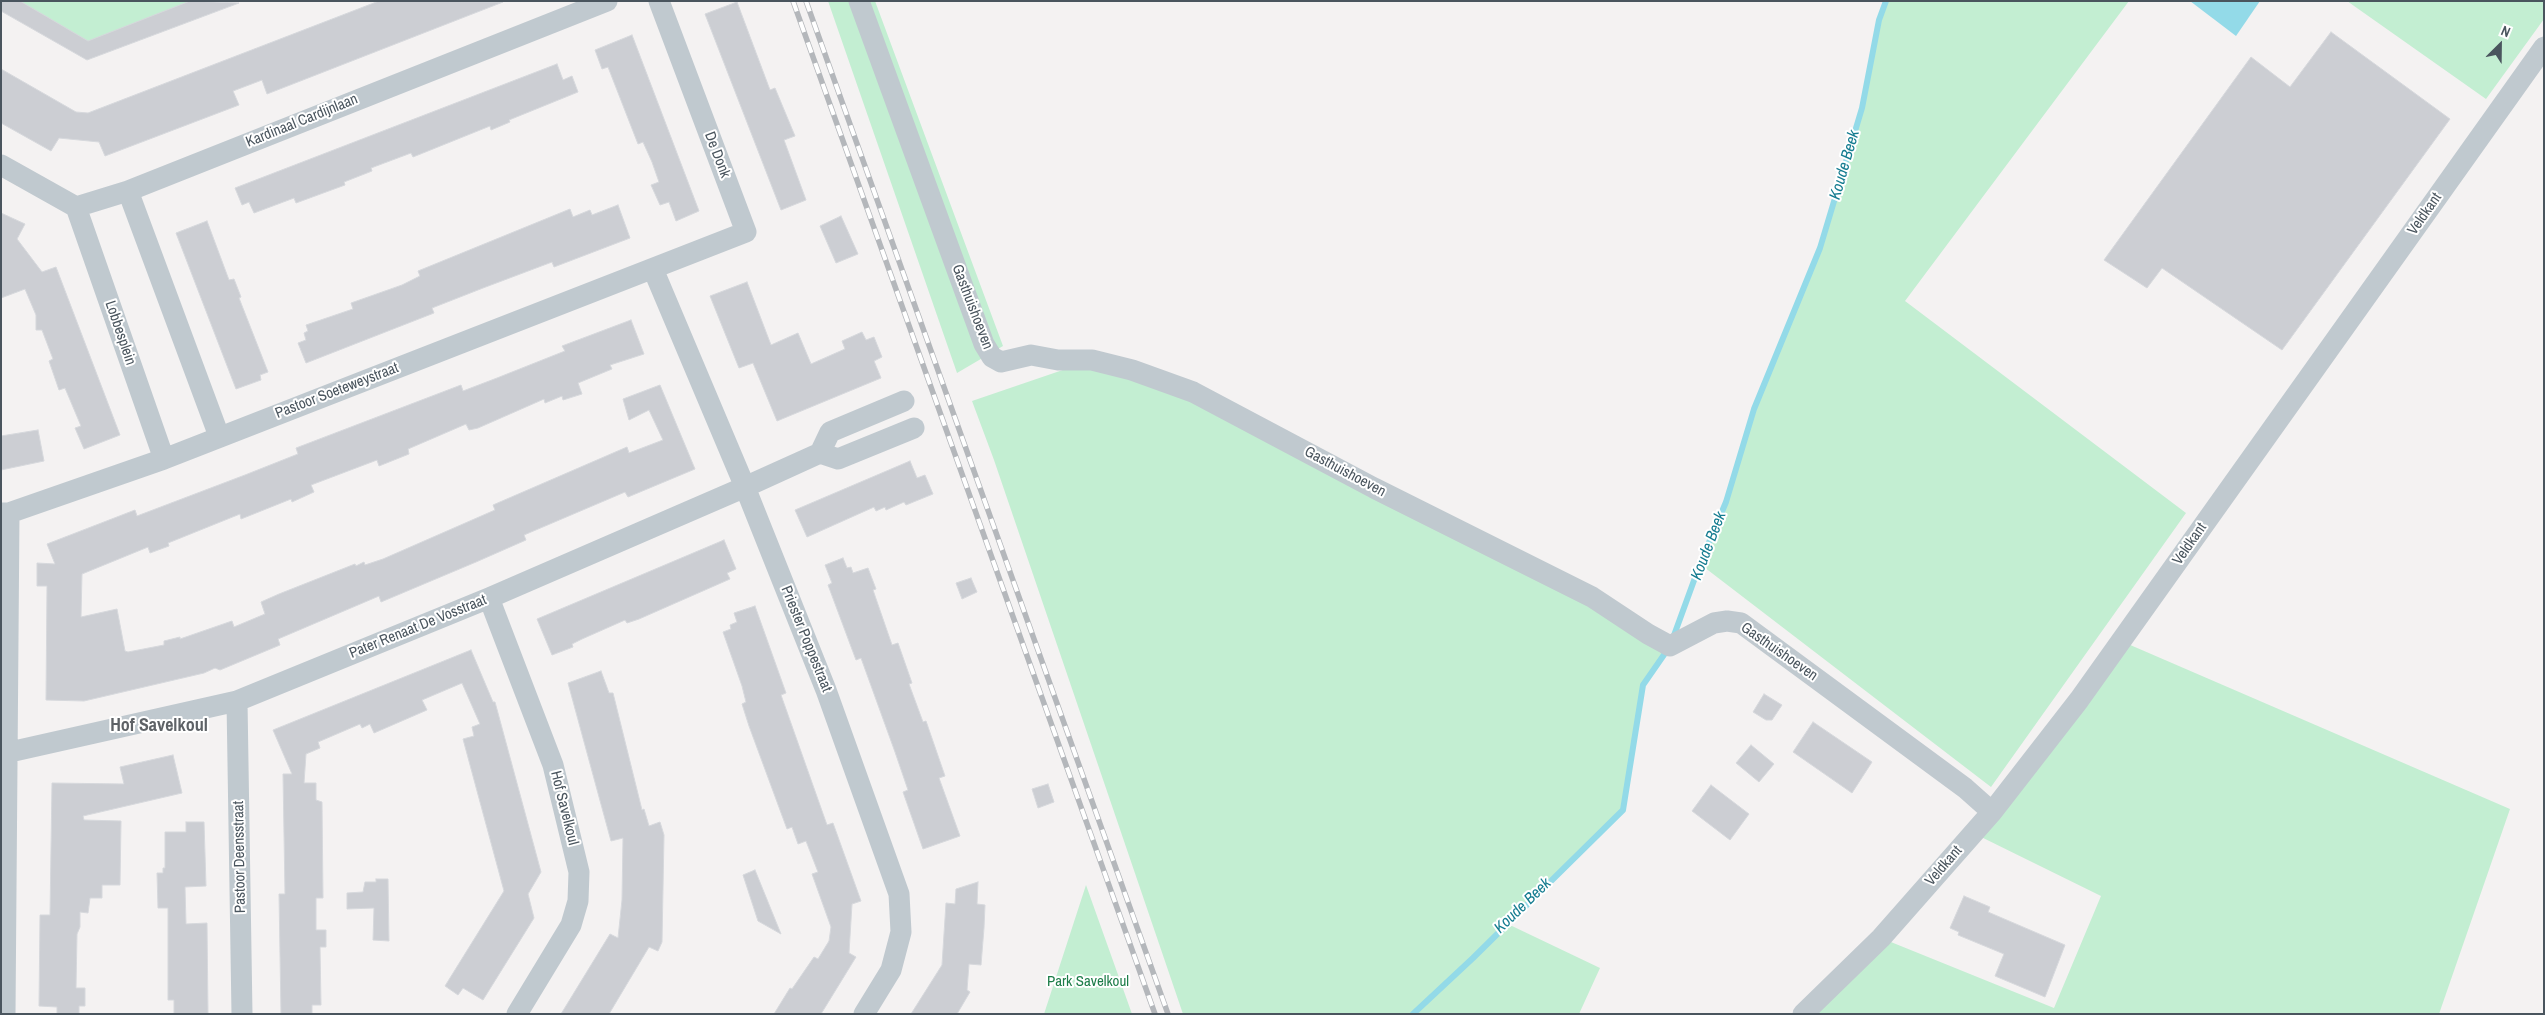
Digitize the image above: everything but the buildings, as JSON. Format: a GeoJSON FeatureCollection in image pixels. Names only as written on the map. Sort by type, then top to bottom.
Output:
{"type":"FeatureCollection","features":[{"type":"Feature","properties":{"kind":"street","name":"Kardinaal Cardijnlaan"},"geometry":{"type":"LineString","coordinates":[[76,207],[128,191],[607,1]]}},
{"type":"Feature","properties":{"kind":"street","name":"De Donk"},"geometry":{"type":"LineString","coordinates":[[659,1],[746,232],[662,265]]}},
{"type":"Feature","properties":{"kind":"street","name":"Gasthuishoeven"},"geometry":{"type":"LineString","coordinates":[[859,1],[984,344],[992,357],[1001,362],[1031,355],[1058,360],[1092,360],[1132,370],[1193,392],[1374,488],[1592,597],[1648,634],[1670,646],[1714,623],[1727,621],[1741,623],[1965,788],[1992,812]]}},
{"type":"Feature","properties":{"kind":"street","name":"Veldkant"},"geometry":{"type":"LineString","coordinates":[[1803,1014],[1881,938],[1992,812],[2079,700],[2544,48]]}},
{"type":"Feature","properties":{"kind":"street"},"geometry":{"type":"LineString","coordinates":[[1,165],[76,207]]}},
{"type":"Feature","properties":{"kind":"street"},"geometry":{"type":"LineString","coordinates":[[128,191],[219,436]]}},
{"type":"Feature","properties":{"kind":"street","name":"Lobbesplein"},"geometry":{"type":"LineString","coordinates":[[76,207],[164,459]]}},
{"type":"Feature","properties":{"kind":"street","name":"Pastoor Soeteweystraat"},"geometry":{"type":"LineString","coordinates":[[5,513],[164,459],[662,265]]}},
{"type":"Feature","properties":{"kind":"street","name":"Priester Poppestraat"},"geometry":{"type":"LineString","coordinates":[[662,265],[745,487],[826,690],[899,894],[901,932],[890,970],[864,1014]]}},
{"type":"Feature","properties":{"kind":"street"},"geometry":{"type":"LineString","coordinates":[[904,401],[830,432],[820,453],[838,459],[914,428]]}},
{"type":"Feature","properties":{"kind":"street","name":"Pater Renaat De Vosstraat"},"geometry":{"type":"LineString","coordinates":[[4,754],[238,701],[489,598],[820,453]]}},
{"type":"Feature","properties":{"kind":"street"},"geometry":{"type":"LineString","coordinates":[[5,513],[5,1014]]}},
{"type":"Feature","properties":{"kind":"street","name":"Hof Savelkoul"},"geometry":{"type":"LineString","coordinates":[[489,598],[553,765],[579,872],[578,901],[571,925],[517,1014]]}},
{"type":"Feature","properties":{"kind":"street","name":"Pastoor Deensstraat"},"geometry":{"type":"LineString","coordinates":[[238,701],[242,1014]]}},
{"type":"Feature","properties":{"kind":"green space"},"geometry":{"type":"Polygon","coordinates":[[[7,1],[204,1],[85,46],[7,1]]]}},
{"type":"Feature","properties":{"kind":"green space"},"geometry":{"type":"Polygon","coordinates":[[[828,1],[875,1],[1003,346],[957,373],[828,1]]]}},
{"type":"Feature","properties":{"kind":"green space"},"geometry":{"type":"Polygon","coordinates":[[[1886,1],[2129,1],[1905,301],[2186,513],[1991,787],[1700,564],[1726,502],[1754,409],[1820,248],[1862,108],[1879,20],[1886,1]]]}},
{"type":"Feature","properties":{"kind":"green space"},"geometry":{"type":"Polygon","coordinates":[[[2347,1],[2544,1],[2544,19],[2486,99],[2347,1]]]}},
{"type":"Feature","properties":{"kind":"green space"},"geometry":{"type":"Polygon","coordinates":[[[1092,360],[1132,370],[1670,646],[1643,685],[1623,810],[1505,926],[1512,926],[1600,968],[1579,1014],[1183,1014],[994,460],[972,401],[1092,360]]]}},
{"type":"Feature","properties":{"kind":"green space"},"geometry":{"type":"Polygon","coordinates":[[[2121,641],[2510,809],[2439,1014],[1803,1014],[1881,938],[2054,1008],[2101,896],[1973,833],[2121,641]]]}},
{"type":"Feature","properties":{"kind":"green space","name":"Park Savelkoul"},"geometry":{"type":"Polygon","coordinates":[[[1086,885],[1132,1014],[1044,1014],[1086,885]]]}},
{"type":"Feature","properties":{"kind":"water"},"geometry":{"type":"Polygon","coordinates":[[[2190,1],[2260,1],[2236,36],[2190,1]]]}},
{"type":"Feature","properties":{"kind":"waterway","name":"Koude Beek"},"geometry":{"type":"LineString","coordinates":[[1673,638],[1700,564],[1726,502],[1754,409],[1820,248],[1862,108],[1879,20],[1886,1]]}},
{"type":"Feature","properties":{"kind":"waterway","name":"Koude Beek"},"geometry":{"type":"LineString","coordinates":[[1413,1014],[1473,958],[1623,810],[1643,685],[1668,649]]}},
{"type":"Feature","properties":{"kind":"railway"},"geometry":{"type":"LineString","coordinates":[[793,1],[1155,1014]]}},
{"type":"Feature","properties":{"kind":"railway"},"geometry":{"type":"LineString","coordinates":[[806,1],[1168,1014]]}},
{"type":"Feature","properties":{"kind":"district","name":"Hof Savelkoul"},"geometry":{"type":"Point","coordinates":[159,726]}}]}
